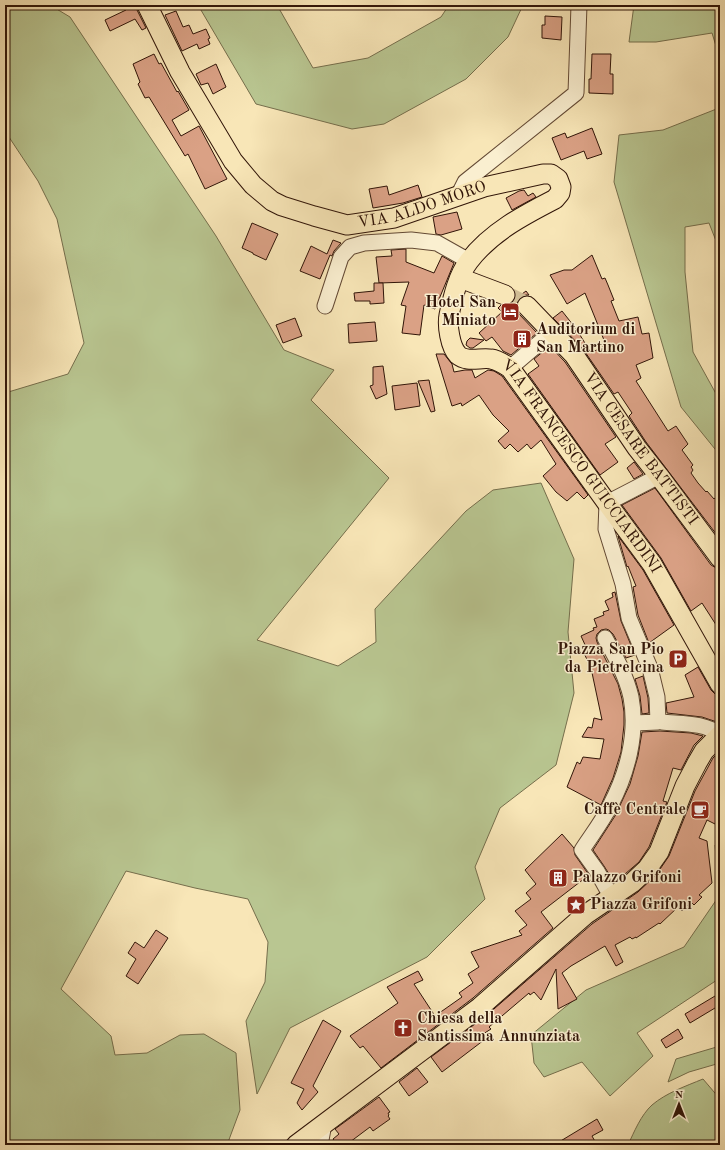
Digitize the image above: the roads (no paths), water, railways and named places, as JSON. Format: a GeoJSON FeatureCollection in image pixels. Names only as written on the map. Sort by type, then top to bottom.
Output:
{"type":"FeatureCollection","features":[{"type":"Feature","properties":{"kind":"main road","name":"VIA ALDO MORO"},"geometry":{"type":"LineString","coordinates":[[147,5],[183,77],[233,161],[253,185],[272,201],[282,206],[347,225],[394,218],[484,187],[543,174],[551,174],[558,179],[561,187],[560,193],[555,199],[499,232],[465,269]]}},
{"type":"Feature","properties":{"kind":"main road"},"geometry":{"type":"LineString","coordinates":[[465,269],[505,295]]}},
{"type":"Feature","properties":{"kind":"main road","name":"VIA FRANCESCO GUICCIARDINI"},"geometry":{"type":"LineString","coordinates":[[465,269],[452,302],[448,323],[453,348],[458,355],[464,359],[490,358],[510,368],[652,564],[720,684]]}},
{"type":"Feature","properties":{"kind":"main road","name":"VIA CESARE BATTISTI"},"geometry":{"type":"LineString","coordinates":[[527,306],[574,355],[637,448],[720,558]]}},
{"type":"Feature","properties":{"kind":"main road"},"geometry":{"type":"LineString","coordinates":[[296,1145],[480,1007],[560,936],[585,916],[632,883],[647,869],[659,852],[685,786],[704,751],[720,735]]}},
{"type":"Feature","properties":{"kind":"street"},"geometry":{"type":"LineString","coordinates":[[458,196],[465,182],[576,93],[579,5]]}},
{"type":"Feature","properties":{"kind":"street","name":"VIA ALDO MORO"},"geometry":{"type":"LineString","coordinates":[[324,306],[341,257],[350,247],[364,243],[411,240],[437,243],[465,269]]}},
{"type":"Feature","properties":{"kind":"street"},"geometry":{"type":"LineString","coordinates":[[510,368],[552,332]]}},
{"type":"Feature","properties":{"kind":"street"},"geometry":{"type":"LineString","coordinates":[[659,476],[607,503],[606,529],[623,584],[629,618],[650,668],[658,697],[660,722]]}},
{"type":"Feature","properties":{"kind":"street"},"geometry":{"type":"LineString","coordinates":[[605,638],[617,659],[631,696],[634,722],[629,756],[624,773],[610,806],[582,850],[597,871],[612,898]]}},
{"type":"Feature","properties":{"kind":"street"},"geometry":{"type":"LineString","coordinates":[[634,722],[660,722],[706,727],[720,735]]}},
{"type":"Feature","properties":{"kind":"street"},"geometry":{"type":"LineString","coordinates":[[320,1145],[324,1124]]}},
{"type":"Feature","properties":{"kind":"tunnel"},"geometry":{"type":"LineString","coordinates":[[505,295],[527,306]]}},
{"type":"Feature","properties":{"kind":"place","name":"Hotel San Miniato"},"geometry":{"type":"Point","coordinates":[510,312]}},
{"type":"Feature","properties":{"kind":"place","name":"Auditorium di San Martino"},"geometry":{"type":"Point","coordinates":[522,339]}},
{"type":"Feature","properties":{"kind":"place","name":"Piazza San Pio da Pietrelcina"},"geometry":{"type":"Point","coordinates":[678,659]}},
{"type":"Feature","properties":{"kind":"place","name":"Caffè Centrale"},"geometry":{"type":"Point","coordinates":[700,810]}},
{"type":"Feature","properties":{"kind":"place","name":"Palazzo Grifoni"},"geometry":{"type":"Point","coordinates":[558,878]}},
{"type":"Feature","properties":{"kind":"place","name":"Piazza Grifoni"},"geometry":{"type":"Point","coordinates":[576,905]}},
{"type":"Feature","properties":{"kind":"place","name":"Chiesa della Santissima Annunziata"},"geometry":{"type":"Point","coordinates":[403,1028]}}]}
